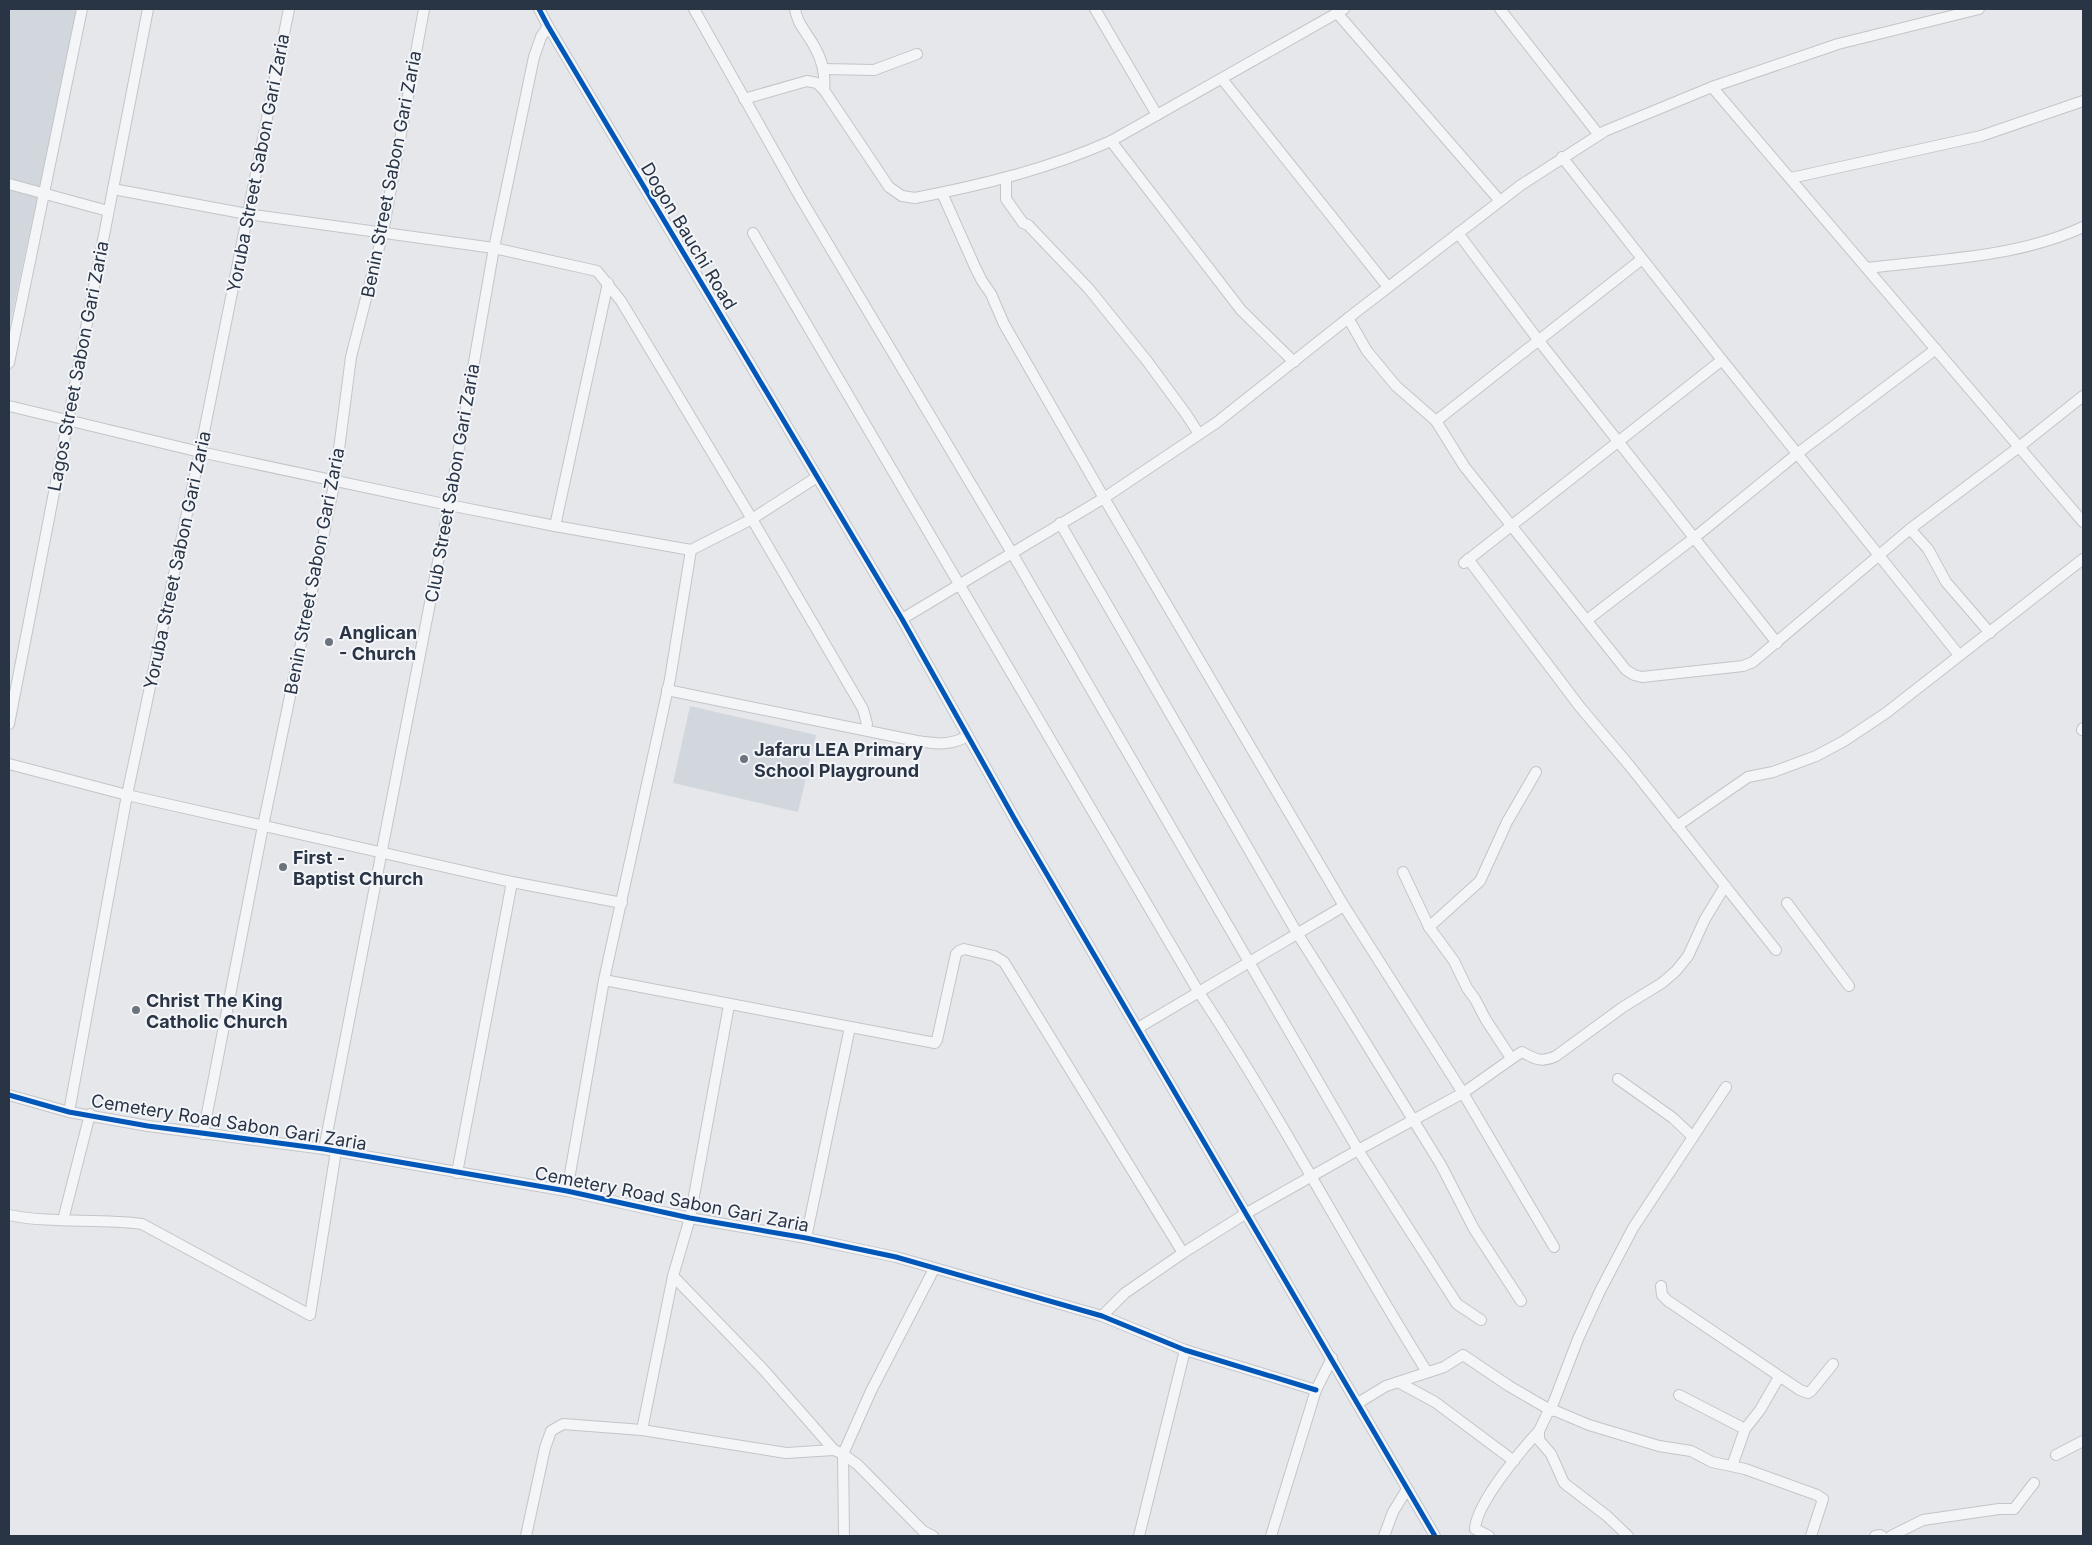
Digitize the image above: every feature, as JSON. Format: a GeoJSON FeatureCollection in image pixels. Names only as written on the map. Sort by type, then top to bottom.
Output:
{"type":"FeatureCollection","features":[{"type":"Feature","properties":{"kind":"street"},"geometry":{"type":"LineString","coordinates":[[9,363],[82,9]]}},
{"type":"Feature","properties":{"kind":"street","name":"Lagos Street Sabon Gari Zaria"},"geometry":{"type":"LineString","coordinates":[[9,724],[148,9]]}},
{"type":"Feature","properties":{"kind":"street","name":"Yoruba Street Sabon Gari Zaria"},"geometry":{"type":"LineString","coordinates":[[69,1112],[126,795],[200,452],[289,9]]}},
{"type":"Feature","properties":{"kind":"street","name":"Benin Street Sabon Gari Zaria"},"geometry":{"type":"LineString","coordinates":[[203,1134],[263,826],[335,480],[351,357],[383,232],[424,9]]}},
{"type":"Feature","properties":{"kind":"street","name":"Dogon Bauchi Road"},"geometry":{"type":"LineString","coordinates":[[539,9],[902,620],[1245,1214],[1332,1358],[1435,1536]]}},
{"type":"Feature","properties":{"kind":"street"},"geometry":{"type":"LineString","coordinates":[[694,9],[805,206],[1012,553],[1358,1150],[1457,1304],[1481,1320]]}},
{"type":"Feature","properties":{"kind":"street"},"geometry":{"type":"LineString","coordinates":[[795,9],[800,24],[813,44],[824,69],[824,90]]}},
{"type":"Feature","properties":{"kind":"street"},"geometry":{"type":"LineString","coordinates":[[1095,9],[1157,115]]}},
{"type":"Feature","properties":{"kind":"street"},"geometry":{"type":"LineString","coordinates":[[1500,9],[1599,135]]}},
{"type":"Feature","properties":{"kind":"street"},"geometry":{"type":"LineString","coordinates":[[902,620],[1104,498],[1199,434],[1500,201],[1562,157],[1599,135],[1712,87],[1838,44],[1979,9]]}},
{"type":"Feature","properties":{"kind":"street"},"geometry":{"type":"LineString","coordinates":[[744,99],[807,81],[816,83],[824,90],[889,187],[902,196],[914,198],[1006,179],[1078,156],[1111,141],[1340,11],[1500,201]]}},
{"type":"Feature","properties":{"kind":"street","name":"Club Street Sabon Gari Zaria"},"geometry":{"type":"LineString","coordinates":[[324,1148],[449,505],[494,248],[534,57],[541,37],[548,26]]}},
{"type":"Feature","properties":{"kind":"street"},"geometry":{"type":"LineString","coordinates":[[824,69],[874,70],[917,54]]}},
{"type":"Feature","properties":{"kind":"street"},"geometry":{"type":"LineString","coordinates":[[1222,79],[1388,287]]}},
{"type":"Feature","properties":{"kind":"street"},"geometry":{"type":"LineString","coordinates":[[1712,87],[2083,522]]}},
{"type":"Feature","properties":{"kind":"street"},"geometry":{"type":"LineString","coordinates":[[1790,178],[1981,136],[2083,101]]}},
{"type":"Feature","properties":{"kind":"street"},"geometry":{"type":"LineString","coordinates":[[1111,141],[1241,310],[1294,362]]}},
{"type":"Feature","properties":{"kind":"street"},"geometry":{"type":"LineString","coordinates":[[1562,157],[1959,655]]}},
{"type":"Feature","properties":{"kind":"street"},"geometry":{"type":"LineString","coordinates":[[1006,179],[1006,199],[1023,223],[1028,225],[1090,289],[1147,360],[1199,434]]}},
{"type":"Feature","properties":{"kind":"street"},"geometry":{"type":"LineString","coordinates":[[9,184],[45,192],[108,211]]}},
{"type":"Feature","properties":{"kind":"street"},"geometry":{"type":"LineString","coordinates":[[112,189],[247,214],[494,248],[597,271],[621,301],[863,709],[867,724],[864,730]]}},
{"type":"Feature","properties":{"kind":"street"},"geometry":{"type":"LineString","coordinates":[[942,193],[974,267],[991,294],[1004,324],[1104,498],[1344,906],[1463,1093],[1554,1247]]}},
{"type":"Feature","properties":{"kind":"street"},"geometry":{"type":"LineString","coordinates":[[1867,268],[2005,252],[2071,233],[2083,227]]}},
{"type":"Feature","properties":{"kind":"street"},"geometry":{"type":"LineString","coordinates":[[753,233],[1198,991],[1225,1032],[1427,1372]]}},
{"type":"Feature","properties":{"kind":"street"},"geometry":{"type":"LineString","coordinates":[[1458,233],[1539,341],[1777,644]]}},
{"type":"Feature","properties":{"kind":"street"},"geometry":{"type":"LineString","coordinates":[[1436,421],[1642,259]]}},
{"type":"Feature","properties":{"kind":"street"},"geometry":{"type":"LineString","coordinates":[[555,526],[608,283]]}},
{"type":"Feature","properties":{"kind":"street"},"geometry":{"type":"LineString","coordinates":[[1348,318],[1366,351],[1396,386],[1436,421],[1464,466],[1626,670],[1642,678],[1749,664],[1777,644],[1910,529],[2083,396]]}},
{"type":"Feature","properties":{"kind":"street"},"geometry":{"type":"LineString","coordinates":[[1587,620],[1694,538],[1798,453],[1936,349]]}},
{"type":"Feature","properties":{"kind":"street"},"geometry":{"type":"LineString","coordinates":[[1722,360],[1620,442],[1466,561],[1580,707],[1629,765],[1776,950]]}},
{"type":"Feature","properties":{"kind":"street"},"geometry":{"type":"LineString","coordinates":[[9,406],[200,452],[449,505],[691,550],[752,519],[817,477]]}},
{"type":"Feature","properties":{"kind":"street"},"geometry":{"type":"LineString","coordinates":[[1060,523],[1297,933],[1441,1165],[1474,1229],[1522,1301]]}},
{"type":"Feature","properties":{"kind":"street"},"geometry":{"type":"LineString","coordinates":[[1910,529],[1928,549],[1946,582],[1990,633]]}},
{"type":"Feature","properties":{"kind":"street"},"geometry":{"type":"LineString","coordinates":[[567,1191],[604,980],[668,690],[691,550]]}},
{"type":"Feature","properties":{"kind":"street"},"geometry":{"type":"LineString","coordinates":[[1677,826],[1748,777],[1794,765],[1844,741],[1886,713],[2083,559]]}},
{"type":"Feature","properties":{"kind":"street"},"geometry":{"type":"LineString","coordinates":[[668,690],[939,744],[955,743],[968,736]]}},
{"type":"Feature","properties":{"kind":"street"},"geometry":{"type":"LineString","coordinates":[[9,764],[126,795],[512,882],[622,903]]}},
{"type":"Feature","properties":{"kind":"street"},"geometry":{"type":"LineString","coordinates":[[1429,927],[1480,880],[1507,822],[1536,772]]}},
{"type":"Feature","properties":{"kind":"street"},"geometry":{"type":"LineString","coordinates":[[1403,872],[1429,927],[1454,961],[1467,988],[1511,1058]]}},
{"type":"Feature","properties":{"kind":"street"},"geometry":{"type":"LineString","coordinates":[[457,1173],[512,882]]}},
{"type":"Feature","properties":{"kind":"street"},"geometry":{"type":"LineString","coordinates":[[1102,1316],[1131,1288],[1245,1214],[1463,1093],[1522,1052],[1538,1060],[1546,1061],[1556,1056],[1623,1007],[1662,983],[1688,956],[1705,919],[1725,886]]}},
{"type":"Feature","properties":{"kind":"street"},"geometry":{"type":"LineString","coordinates":[[1787,903],[1849,986]]}},
{"type":"Feature","properties":{"kind":"street"},"geometry":{"type":"LineString","coordinates":[[1138,1028],[1344,906]]}},
{"type":"Feature","properties":{"kind":"street"},"geometry":{"type":"LineString","coordinates":[[604,980],[935,1043],[956,954],[964,949],[998,958],[1004,962],[1183,1253]]}},
{"type":"Feature","properties":{"kind":"street"},"geometry":{"type":"LineString","coordinates":[[642,1430],[673,1276],[690,1218],[729,1005]]}},
{"type":"Feature","properties":{"kind":"street"},"geometry":{"type":"LineString","coordinates":[[806,1238],[850,1027]]}},
{"type":"Feature","properties":{"kind":"street"},"geometry":{"type":"LineString","coordinates":[[1618,1080],[1673,1118],[1693,1137]]}},
{"type":"Feature","properties":{"kind":"street"},"geometry":{"type":"LineString","coordinates":[[1490,1536],[1476,1531],[1475,1525],[1492,1493],[1514,1461],[1539,1431],[1600,1291],[1633,1228],[1726,1086]]}},
{"type":"Feature","properties":{"kind":"street","name":"Cemetery Road Sabon Gari Zaria"},"geometry":{"type":"LineString","coordinates":[[9,1095],[69,1112],[203,1134],[324,1148],[567,1191],[690,1218],[806,1238],[896,1257],[1102,1316],[1186,1350],[1316,1390]]}},
{"type":"Feature","properties":{"kind":"street"},"geometry":{"type":"LineString","coordinates":[[63,1220],[90,1114]]}},
{"type":"Feature","properties":{"kind":"street"},"geometry":{"type":"LineString","coordinates":[[9,1215],[32,1220],[117,1220],[142,1224],[310,1315],[336,1151]]}},
{"type":"Feature","properties":{"kind":"street"},"geometry":{"type":"LineString","coordinates":[[844,1536],[839,1452],[934,1269]]}},
{"type":"Feature","properties":{"kind":"street"},"geometry":{"type":"LineString","coordinates":[[673,1276],[762,1368],[839,1452],[858,1465],[923,1531],[934,1536]]}},
{"type":"Feature","properties":{"kind":"street"},"geometry":{"type":"LineString","coordinates":[[1661,1286],[1662,1295],[1668,1301],[1779,1377],[1808,1393],[1833,1364]]}},
{"type":"Feature","properties":{"kind":"street"},"geometry":{"type":"LineString","coordinates":[[1139,1536],[1186,1350]]}},
{"type":"Feature","properties":{"kind":"street"},"geometry":{"type":"LineString","coordinates":[[1358,1403],[1386,1386],[1444,1367],[1463,1355],[1509,1386],[1550,1409],[1589,1425],[1658,1446],[1691,1451],[1712,1462],[1732,1466],[1793,1485],[1822,1499],[1811,1536]]}},
{"type":"Feature","properties":{"kind":"street"},"geometry":{"type":"LineString","coordinates":[[1271,1536],[1316,1390],[1332,1358]]}},
{"type":"Feature","properties":{"kind":"street"},"geometry":{"type":"LineString","coordinates":[[1732,1466],[1745,1428],[1760,1410],[1779,1377]]}},
{"type":"Feature","properties":{"kind":"street"},"geometry":{"type":"LineString","coordinates":[[1398,1382],[1435,1402],[1514,1461]]}},
{"type":"Feature","properties":{"kind":"street"},"geometry":{"type":"LineString","coordinates":[[1679,1395],[1745,1428]]}},
{"type":"Feature","properties":{"kind":"street"},"geometry":{"type":"LineString","coordinates":[[526,1536],[545,1448],[551,1431],[562,1424],[642,1430],[786,1453],[839,1452]]}},
{"type":"Feature","properties":{"kind":"street"},"geometry":{"type":"LineString","coordinates":[[1539,1431],[1539,1440],[1551,1454],[1564,1483],[1607,1516],[1628,1536]]}},
{"type":"Feature","properties":{"kind":"street"},"geometry":{"type":"LineString","coordinates":[[2056,1455],[2083,1441]]}},
{"type":"Feature","properties":{"kind":"street"},"geometry":{"type":"LineString","coordinates":[[1896,1535],[1923,1520],[1999,1509],[2014,1509],[2034,1483]]}},
{"type":"Feature","properties":{"kind":"street"},"geometry":{"type":"LineString","coordinates":[[1384,1536],[1393,1512],[1407,1489]]}},
{"type":"Feature","properties":{"kind":"street"},"geometry":{"type":"LineString","coordinates":[[1876,1536],[1882,1536]]}},
{"type":"Feature","properties":{"kind":"shaded area"},"geometry":{"type":"Polygon","coordinates":[[[9,9],[78,9],[9,329],[9,9]]]}},
{"type":"Feature","properties":{"kind":"shaded area","name":"Jafaru LEA Primary School Playground"},"geometry":{"type":"Polygon","coordinates":[[[690,706],[816,735],[798,812],[673,783],[690,706]]]}},
{"type":"Feature","properties":{"kind":"cycle path"},"geometry":{"type":"LineString","coordinates":[[539,9],[902,619],[1018,825],[1435,1536]]}},
{"type":"Feature","properties":{"kind":"cycle path"},"geometry":{"type":"LineString","coordinates":[[9,1095],[69,1112],[148,1126],[324,1149],[567,1191],[690,1218],[806,1238],[896,1257],[1102,1316],[1185,1350],[1316,1390]]}},
{"type":"Feature","properties":{"kind":"place","name":"Anglican - Church"},"geometry":{"type":"Point","coordinates":[329,642]}},
{"type":"Feature","properties":{"kind":"place","name":"Jafaru LEA Primary School Playground"},"geometry":{"type":"Point","coordinates":[744,759]}},
{"type":"Feature","properties":{"kind":"place","name":"First - Baptist Church"},"geometry":{"type":"Point","coordinates":[283,867]}},
{"type":"Feature","properties":{"kind":"place","name":"Christ The King Catholic Church"},"geometry":{"type":"Point","coordinates":[136,1010]}}]}
